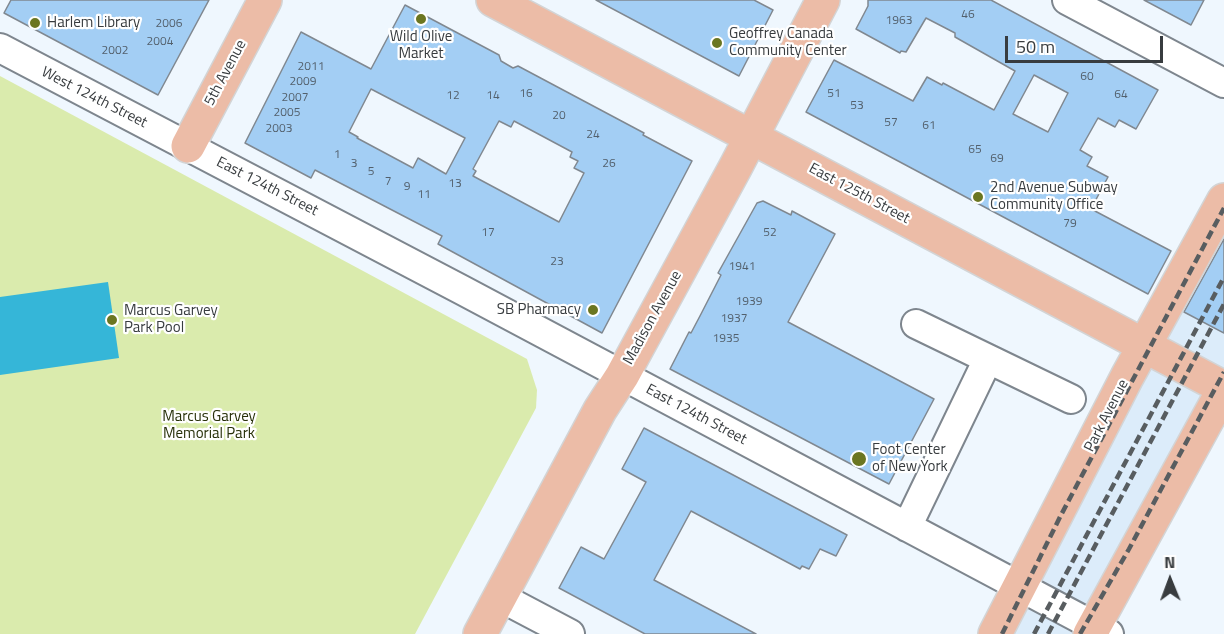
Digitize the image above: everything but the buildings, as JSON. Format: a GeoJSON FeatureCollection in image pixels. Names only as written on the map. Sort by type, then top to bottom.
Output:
{"type":"FeatureCollection","features":[{"type":"Feature","properties":{"kind":"main road","name":"5th Avenue"},"geometry":{"type":"LineString","coordinates":[[188,146],[265,0]]}},
{"type":"Feature","properties":{"kind":"main road","name":"East 125th Street"},"geometry":{"type":"LineString","coordinates":[[493,0],[1224,388]]}},
{"type":"Feature","properties":{"kind":"main road","name":"Madison Avenue"},"geometry":{"type":"LineString","coordinates":[[480,634],[600,410],[622,376],[752,136],[823,0]]}},
{"type":"Feature","properties":{"kind":"main road","name":"Park Avenue"},"geometry":{"type":"LineString","coordinates":[[995,634],[1224,200]]}},
{"type":"Feature","properties":{"kind":"main road"},"geometry":{"type":"LineString","coordinates":[[1098,631],[1224,388]]}},
{"type":"Feature","properties":{"kind":"street"},"geometry":{"type":"LineString","coordinates":[[1067,0],[1224,83]]}},
{"type":"Feature","properties":{"kind":"street","name":"West 124th Street"},"geometry":{"type":"LineString","coordinates":[[0,48],[188,146]]}},
{"type":"Feature","properties":{"kind":"street","name":"East 124th Street"},"geometry":{"type":"LineString","coordinates":[[188,146],[1019,586],[1098,631]]}},
{"type":"Feature","properties":{"kind":"street"},"geometry":{"type":"LineString","coordinates":[[916,324],[1071,399]]}},
{"type":"Feature","properties":{"kind":"street"},"geometry":{"type":"LineString","coordinates":[[907,527],[988,359]]}},
{"type":"Feature","properties":{"kind":"street"},"geometry":{"type":"LineString","coordinates":[[500,597],[570,634]]}},
{"type":"Feature","properties":{"kind":"shaded area"},"geometry":{"type":"Polygon","coordinates":[[[1224,204],[1224,381],[1085,634],[998,634],[1224,204]]]}},
{"type":"Feature","properties":{"kind":"green space","name":"Marcus Garvey Memorial Park"},"geometry":{"type":"Polygon","coordinates":[[[0,76],[527,359],[537,390],[536,408],[415,634],[0,634],[0,76]]]}},
{"type":"Feature","properties":{"kind":"water"},"geometry":{"type":"Polygon","coordinates":[[[108,282],[119,358],[0,375],[0,297],[108,282]]]}},
{"type":"Feature","properties":{"kind":"railway"},"geometry":{"type":"LineString","coordinates":[[1002,634],[1061,515],[1224,208]]}},
{"type":"Feature","properties":{"kind":"railway"},"geometry":{"type":"LineString","coordinates":[[1034,634],[1224,277]]}},
{"type":"Feature","properties":{"kind":"railway"},"geometry":{"type":"LineString","coordinates":[[1048,634],[1224,304]]}},
{"type":"Feature","properties":{"kind":"railway"},"geometry":{"type":"LineString","coordinates":[[1080,634],[1129,549],[1224,372]]}},
{"type":"Feature","properties":{"kind":"place","name":"Wild Olive Market"},"geometry":{"type":"Point","coordinates":[421,19]}},
{"type":"Feature","properties":{"kind":"place","name":"Harlem Library"},"geometry":{"type":"Point","coordinates":[35,23]}},
{"type":"Feature","properties":{"kind":"place","name":"Geoffrey Canada Community Center"},"geometry":{"type":"Point","coordinates":[717,43]}},
{"type":"Feature","properties":{"kind":"place","name":"2nd Avenue Subway Community Office"},"geometry":{"type":"Point","coordinates":[978,197]}},
{"type":"Feature","properties":{"kind":"place","name":"SB Pharmacy"},"geometry":{"type":"Point","coordinates":[593,310]}},
{"type":"Feature","properties":{"kind":"place","name":"Marcus Garvey Park Pool"},"geometry":{"type":"Point","coordinates":[112,320]}},
{"type":"Feature","properties":{"kind":"place","name":"Foot Center of New York"},"geometry":{"type":"Point","coordinates":[859,459]}}]}
